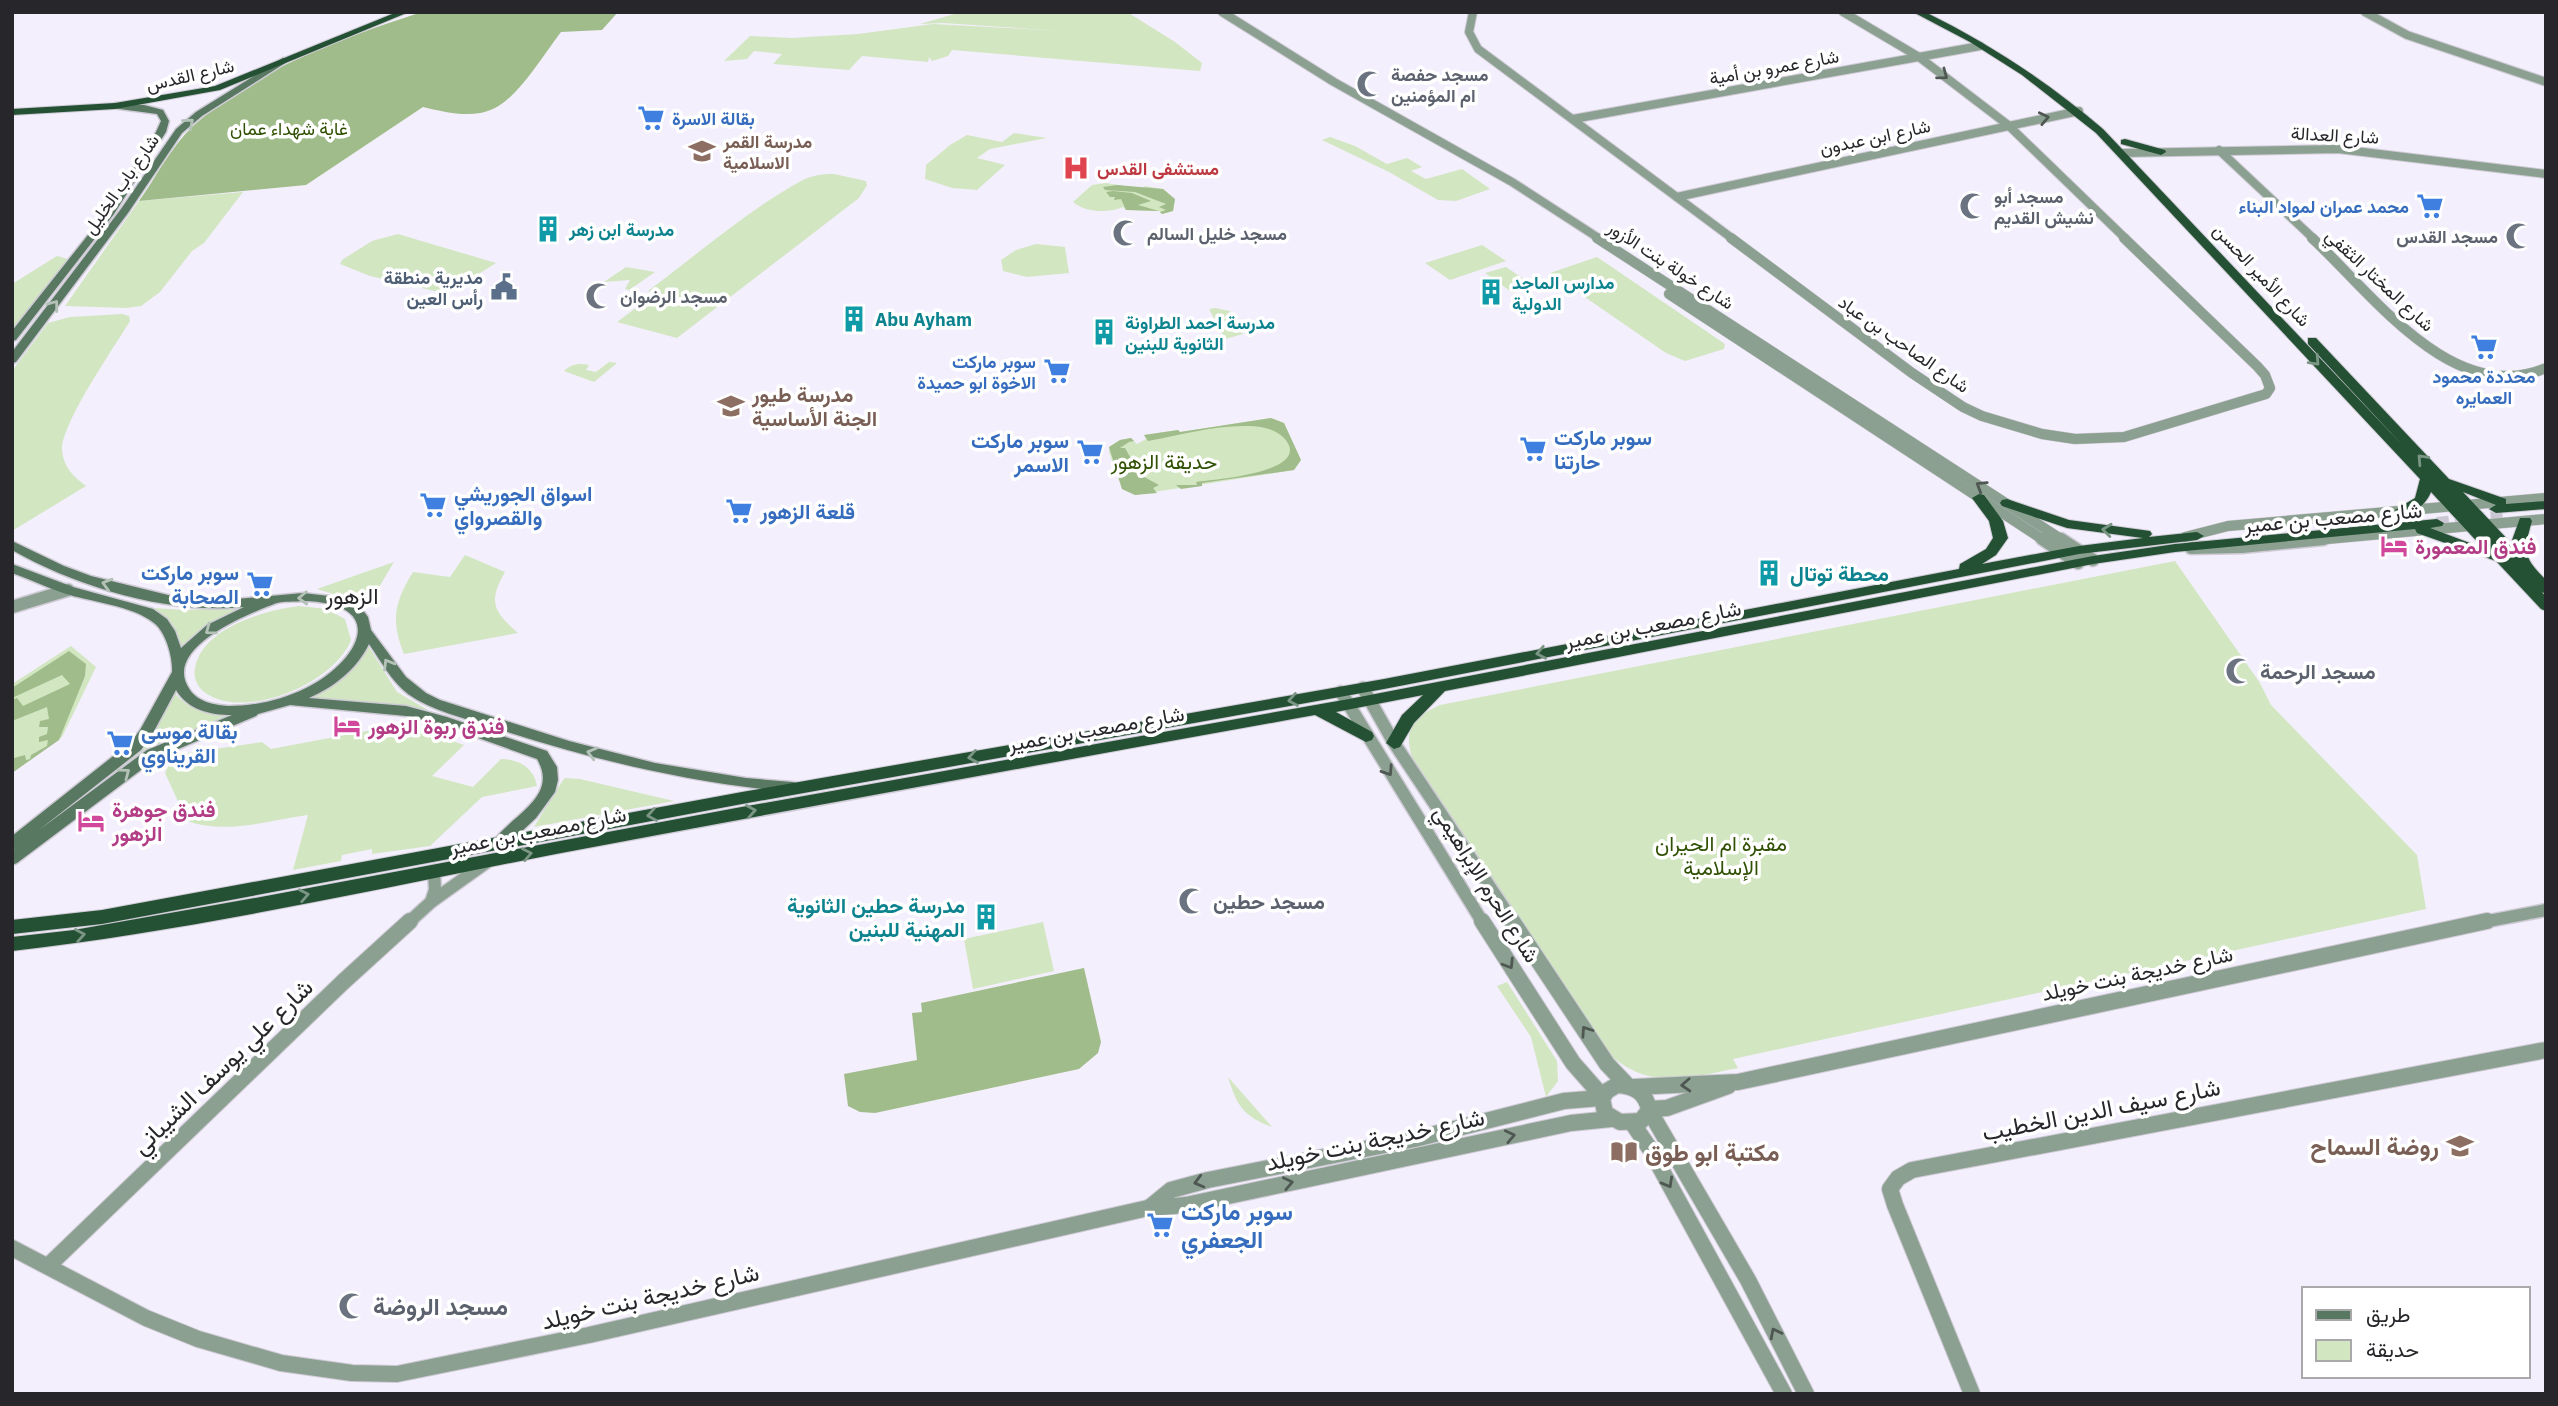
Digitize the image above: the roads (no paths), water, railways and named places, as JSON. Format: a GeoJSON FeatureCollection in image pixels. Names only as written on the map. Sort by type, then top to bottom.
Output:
{"type":"FeatureCollection","features":[{"type":"Feature","properties":{"kind":"highway","name":"شارع القدس"},"geometry":{"type":"LineString","coordinates":[[12,107],[126,99],[203,86],[228,79],[337,31],[388,12]]}},
{"type":"Feature","properties":{"kind":"highway","name":"شارع القدس"},"geometry":{"type":"LineString","coordinates":[[12,113],[115,106],[217,88],[405,12]]}},
{"type":"Feature","properties":{"kind":"highway","name":"شارع الأمير الحسن"},"geometry":{"type":"LineString","coordinates":[[1917,12],[2015,66],[2139,158],[2442,479],[2468,525],[2546,589]]}},
{"type":"Feature","properties":{"kind":"highway","name":"شارع الأمير الحسن"},"geometry":{"type":"LineString","coordinates":[[1926,12],[2010,58],[2076,100],[2426,480],[2484,523],[2546,606]]}},
{"type":"Feature","properties":{"kind":"highway"},"geometry":{"type":"LineString","coordinates":[[2123,148],[2161,152]]}},
{"type":"Feature","properties":{"kind":"highway"},"geometry":{"type":"LineString","coordinates":[[2139,158],[2161,152]]}},
{"type":"Feature","properties":{"kind":"highway"},"geometry":{"type":"LineString","coordinates":[[2442,479],[2498,510],[2546,512]]}},
{"type":"Feature","properties":{"kind":"highway"},"geometry":{"type":"LineString","coordinates":[[2402,510],[2415,508],[2422,500],[2426,480]]}},
{"type":"Feature","properties":{"kind":"highway"},"geometry":{"type":"LineString","coordinates":[[1938,579],[1980,560],[1997,546],[2002,528],[1979,498]]}},
{"type":"Feature","properties":{"kind":"highway"},"geometry":{"type":"LineString","coordinates":[[2007,503],[2067,524],[2182,540]]}},
{"type":"Feature","properties":{"kind":"highway"},"geometry":{"type":"LineString","coordinates":[[2498,510],[2546,505]]}},
{"type":"Feature","properties":{"kind":"highway","name":"شارع مصعب بن عمير"},"geometry":{"type":"LineString","coordinates":[[16,926],[129,912],[804,788],[1345,698],[1938,579],[2182,540],[2436,518]]}},
{"type":"Feature","properties":{"kind":"highway"},"geometry":{"type":"LineString","coordinates":[[2422,530],[2513,562],[2525,521]]}},
{"type":"Feature","properties":{"kind":"highway","name":"شارع مصعب بن عمير"},"geometry":{"type":"LineString","coordinates":[[1366,694],[1441,687],[2079,557]]}},
{"type":"Feature","properties":{"kind":"highway"},"geometry":{"type":"LineString","coordinates":[[1394,743],[1421,704],[1441,687]]}},
{"type":"Feature","properties":{"kind":"highway","name":"شارع مصعب بن عمير"},"geometry":{"type":"LineString","coordinates":[[12,944],[74,937],[749,811],[1317,710],[1345,698]]}},
{"type":"Feature","properties":{"kind":"highway"},"geometry":{"type":"LineString","coordinates":[[1317,710],[1347,723],[1366,736]]}},
{"type":"Feature","properties":{"kind":"main road","name":"شارع باب الخليل"},"geometry":{"type":"LineString","coordinates":[[12,360],[125,211],[179,131],[200,114],[286,60]]}},
{"type":"Feature","properties":{"kind":"main road","name":"شارع باب الخليل"},"geometry":{"type":"LineString","coordinates":[[12,338],[111,212],[161,132],[165,121],[160,112],[115,106]]}},
{"type":"Feature","properties":{"kind":"main road"},"geometry":{"type":"LineString","coordinates":[[12,545],[27,555],[84,577],[156,598],[198,603],[271,602]]}},
{"type":"Feature","properties":{"kind":"main road"},"geometry":{"type":"LineString","coordinates":[[13,569],[68,590],[148,612],[162,622],[168,631],[179,669],[180,686],[187,696],[200,705],[229,710],[264,708]]}},
{"type":"Feature","properties":{"kind":"main road","name":"شارع مصعب بن عمير"},"geometry":{"type":"LineString","coordinates":[[271,602],[300,597],[334,600],[357,611],[366,632],[401,682],[420,697],[435,703],[543,740],[655,770],[764,786],[804,788]]}},
{"type":"Feature","properties":{"kind":"main road"},"geometry":{"type":"LineString","coordinates":[[12,844],[136,746],[146,733],[192,645],[213,627],[241,612],[271,602]]}},
{"type":"Feature","properties":{"kind":"main road"},"geometry":{"type":"LineString","coordinates":[[12,859],[152,754],[264,708],[316,690],[338,675],[358,653],[366,632]]}},
{"type":"Feature","properties":{"kind":"main road"},"geometry":{"type":"LineString","coordinates":[[289,701],[406,711],[454,724],[542,755],[551,765],[553,778],[548,792],[500,843]]}},
{"type":"Feature","properties":{"kind":"street","name":"شارع خولة بنت الأزور"},"geometry":{"type":"LineString","coordinates":[[1210,12],[1299,69],[1512,182],[1644,272],[2007,503],[2079,557]]}},
{"type":"Feature","properties":{"kind":"street","name":"شارع خولة بنت الأزور"},"geometry":{"type":"LineString","coordinates":[[1222,12],[1396,121]]}},
{"type":"Feature","properties":{"kind":"street","name":"شارع الصاحب بن عباد"},"geometry":{"type":"LineString","coordinates":[[1473,12],[1468,24],[1469,38],[1473,44],[1936,390],[1963,407],[2004,424],[2042,434],[2074,439],[2124,437],[2266,394],[2270,388],[2257,366],[2008,125],[1919,57],[1843,12]]}},
{"type":"Feature","properties":{"kind":"street"},"geometry":{"type":"LineString","coordinates":[[2367,12],[2407,35],[2546,81]]}},
{"type":"Feature","properties":{"kind":"street","name":"شارع عمرو بن أمية"},"geometry":{"type":"LineString","coordinates":[[1573,119],[1980,46]]}},
{"type":"Feature","properties":{"kind":"street","name":"شارع ابن عبدون"},"geometry":{"type":"LineString","coordinates":[[1678,197],[2079,111]]}},
{"type":"Feature","properties":{"kind":"street","name":"شارع المختار الثقفي"},"geometry":{"type":"LineString","coordinates":[[2219,150],[2384,306],[2444,358],[2471,371],[2490,374],[2516,376],[2546,368]]}},
{"type":"Feature","properties":{"kind":"street","name":"شارع العدالة"},"geometry":{"type":"LineString","coordinates":[[2161,152],[2357,150],[2546,174]]}},
{"type":"Feature","properties":{"kind":"street","name":"شارع خولة بنت الأزور"},"geometry":{"type":"LineString","coordinates":[[1644,272],[1736,340],[1979,498],[2079,557]]}},
{"type":"Feature","properties":{"kind":"street"},"geometry":{"type":"LineString","coordinates":[[2498,510],[2546,498]]}},
{"type":"Feature","properties":{"kind":"street","name":"شارع مصعب بن عمير"},"geometry":{"type":"LineString","coordinates":[[2182,540],[2222,549],[2422,530],[2436,518],[2459,506],[2498,510]]}},
{"type":"Feature","properties":{"kind":"street","name":"شارع مصعب بن عمير"},"geometry":{"type":"LineString","coordinates":[[2182,540],[2228,526],[2402,510],[2468,525],[2484,523],[2498,510]]}},
{"type":"Feature","properties":{"kind":"street"},"geometry":{"type":"LineString","coordinates":[[2498,510],[2525,521],[2546,519]]}},
{"type":"Feature","properties":{"kind":"street"},"geometry":{"type":"LineString","coordinates":[[12,607],[68,590]]}},
{"type":"Feature","properties":{"kind":"street","name":"شارع الحرم الإبراهيمي"},"geometry":{"type":"LineString","coordinates":[[1366,694],[1394,743],[1607,1063],[1631,1086]]}},
{"type":"Feature","properties":{"kind":"street","name":"شارع الحرم الإبراهيمي"},"geometry":{"type":"LineString","coordinates":[[1345,698],[1541,1016],[1573,1063],[1602,1097]]}},
{"type":"Feature","properties":{"kind":"street","name":"شارع علي يوسف الشيباني"},"geometry":{"type":"LineString","coordinates":[[48,1266],[342,982],[431,902],[487,862]]}},
{"type":"Feature","properties":{"kind":"street"},"geometry":{"type":"LineString","coordinates":[[431,902],[435,890],[434,871]]}},
{"type":"Feature","properties":{"kind":"street","name":"شارع خديجة بنت خويلد"},"geometry":{"type":"LineString","coordinates":[[1649,1109],[1667,1108],[1738,1082],[2417,935],[2546,910]]}},
{"type":"Feature","properties":{"kind":"street","name":"شارع سيف الدين الخطيب"},"geometry":{"type":"LineString","coordinates":[[1972,1394],[1895,1205],[1890,1189],[1898,1178],[1912,1170],[2003,1152],[2546,1050]]}},
{"type":"Feature","properties":{"kind":"street","name":"شارع خديجة بنت خويلد"},"geometry":{"type":"LineString","coordinates":[[1631,1086],[1738,1082]]}},
{"type":"Feature","properties":{"kind":"street"},"geometry":{"type":"LineString","coordinates":[[1649,1109],[1646,1117],[1633,1124],[1611,1119],[1603,1109],[1602,1097],[1608,1088],[1617,1085],[1631,1086],[1645,1096],[1649,1109],[1748,1280],[1806,1394]]}},
{"type":"Feature","properties":{"kind":"street","name":"شارع خديجة بنت خويلد"},"geometry":{"type":"LineString","coordinates":[[1149,1208],[1171,1191],[1208,1180],[1415,1139],[1564,1101],[1602,1097]]}},
{"type":"Feature","properties":{"kind":"street","name":"شارع خديجة بنت خويلد"},"geometry":{"type":"LineString","coordinates":[[12,1248],[146,1318],[244,1354],[293,1365],[352,1373],[397,1374],[589,1335],[1149,1208],[1186,1205],[1571,1122],[1611,1119]]}},
{"type":"Feature","properties":{"kind":"street"},"geometry":{"type":"LineString","coordinates":[[1633,1124],[1650,1149],[1784,1394]]}},
{"type":"Feature","properties":{"kind":"tunnel"},"geometry":{"type":"LineString","coordinates":[[2437,523],[2505,516]]}},
{"type":"Feature","properties":{"kind":"place","name":"مسجد حفصة ام المؤمنين"},"geometry":{"type":"Point","coordinates":[1370,84]}},
{"type":"Feature","properties":{"kind":"place","name":"بقالة الاسرة"},"geometry":{"type":"Point","coordinates":[651,118]}},
{"type":"Feature","properties":{"kind":"place","name":"مدرسة القمر الاسلامية"},"geometry":{"type":"Point","coordinates":[702,151]}},
{"type":"Feature","properties":{"kind":"place","name":"مستشفى القدس"},"geometry":{"type":"Point","coordinates":[1076,168]}},
{"type":"Feature","properties":{"kind":"place","name":"مسجد أبو نشيش القديم"},"geometry":{"type":"Point","coordinates":[1973,206]}},
{"type":"Feature","properties":{"kind":"place","name":"محمد عمران لمواد البناء"},"geometry":{"type":"Point","coordinates":[2430,206]}},
{"type":"Feature","properties":{"kind":"place","name":"مدرسة ابن زهر"},"geometry":{"type":"Point","coordinates":[548,229]}},
{"type":"Feature","properties":{"kind":"place","name":"مسجد خليل السالم"},"geometry":{"type":"Point","coordinates":[1126,233]}},
{"type":"Feature","properties":{"kind":"place","name":"مسجد القدس"},"geometry":{"type":"Point","coordinates":[2519,236]}},
{"type":"Feature","properties":{"kind":"place","name":"مديرية منطقة رأس العين"},"geometry":{"type":"Point","coordinates":[504,287]}},
{"type":"Feature","properties":{"kind":"place","name":"مدارس الماجد الدولية"},"geometry":{"type":"Point","coordinates":[1491,292]}},
{"type":"Feature","properties":{"kind":"place","name":"مسجد الرضوان"},"geometry":{"type":"Point","coordinates":[599,296]}},
{"type":"Feature","properties":{"kind":"place","name":"Abu Ayham"},"geometry":{"type":"Point","coordinates":[854,319]}},
{"type":"Feature","properties":{"kind":"place","name":"مدرسة احمد الطراونة الثانوية للبنين"},"geometry":{"type":"Point","coordinates":[1104,332]}},
{"type":"Feature","properties":{"kind":"place","name":"محددة محمود العمايره"},"geometry":{"type":"Point","coordinates":[2484,347]}},
{"type":"Feature","properties":{"kind":"place","name":"سوبر ماركت الاخوة ابو حميدة"},"geometry":{"type":"Point","coordinates":[1057,371]}},
{"type":"Feature","properties":{"kind":"place","name":"مدرسة طيور الجنة الأساسية"},"geometry":{"type":"Point","coordinates":[731,406]}},
{"type":"Feature","properties":{"kind":"place","name":"سوبر ماركت حارتنا"},"geometry":{"type":"Point","coordinates":[1533,449]}},
{"type":"Feature","properties":{"kind":"place","name":"سوبر ماركت الاسمر"},"geometry":{"type":"Point","coordinates":[1090,452]}},
{"type":"Feature","properties":{"kind":"place","name":"اسواق الجوريشي والقصرواي"},"geometry":{"type":"Point","coordinates":[433,505]}},
{"type":"Feature","properties":{"kind":"place","name":"قلعة الزهور"},"geometry":{"type":"Point","coordinates":[739,511]}},
{"type":"Feature","properties":{"kind":"place","name":"فندق المعمورة"},"geometry":{"type":"Point","coordinates":[2394,546]}},
{"type":"Feature","properties":{"kind":"place","name":"محطة توتال"},"geometry":{"type":"Point","coordinates":[1769,573]}},
{"type":"Feature","properties":{"kind":"place","name":"سوبر ماركت الصحابة"},"geometry":{"type":"Point","coordinates":[260,584]}},
{"type":"Feature","properties":{"kind":"place","name":"مسجد الرحمة"},"geometry":{"type":"Point","coordinates":[2239,671]}},
{"type":"Feature","properties":{"kind":"place","name":"فندق ربوة الزهور"},"geometry":{"type":"Point","coordinates":[347,726]}},
{"type":"Feature","properties":{"kind":"place","name":"بقالة موسى القريناوي"},"geometry":{"type":"Point","coordinates":[120,743]}},
{"type":"Feature","properties":{"kind":"place","name":"فندق جوهرة الزهور"},"geometry":{"type":"Point","coordinates":[91,821]}},
{"type":"Feature","properties":{"kind":"place","name":"مسجد حطين"},"geometry":{"type":"Point","coordinates":[1192,901]}},
{"type":"Feature","properties":{"kind":"place","name":"مدرسة حطين الثانوية المهنية للبنين"},"geometry":{"type":"Point","coordinates":[986,917]}},
{"type":"Feature","properties":{"kind":"place","name":"روضة السماح"},"geometry":{"type":"Point","coordinates":[2460,1146]}},
{"type":"Feature","properties":{"kind":"place","name":"مكتبة ابو طوق"},"geometry":{"type":"Point","coordinates":[1624,1152]}},
{"type":"Feature","properties":{"kind":"place","name":"سوبر ماركت الجعفري"},"geometry":{"type":"Point","coordinates":[1160,1225]}},
{"type":"Feature","properties":{"kind":"place","name":"مسجد الروضة"},"geometry":{"type":"Point","coordinates":[352,1306]}},
{"type":"Feature","properties":{"kind":"district","name":"الزهور"},"geometry":{"type":"Point","coordinates":[352,595]}},
{"type":"Feature","properties":{"kind":"park label","name":"غابة شهداء عمان"},"geometry":{"type":"Point","coordinates":[289,128]}},
{"type":"Feature","properties":{"kind":"park label","name":"حديقة الزهور"},"geometry":{"type":"Point","coordinates":[1164,461]}},
{"type":"Feature","properties":{"kind":"park label","name":"مقبرة ام الحيران الإسلامية"},"geometry":{"type":"Point","coordinates":[1721,855]}}]}
